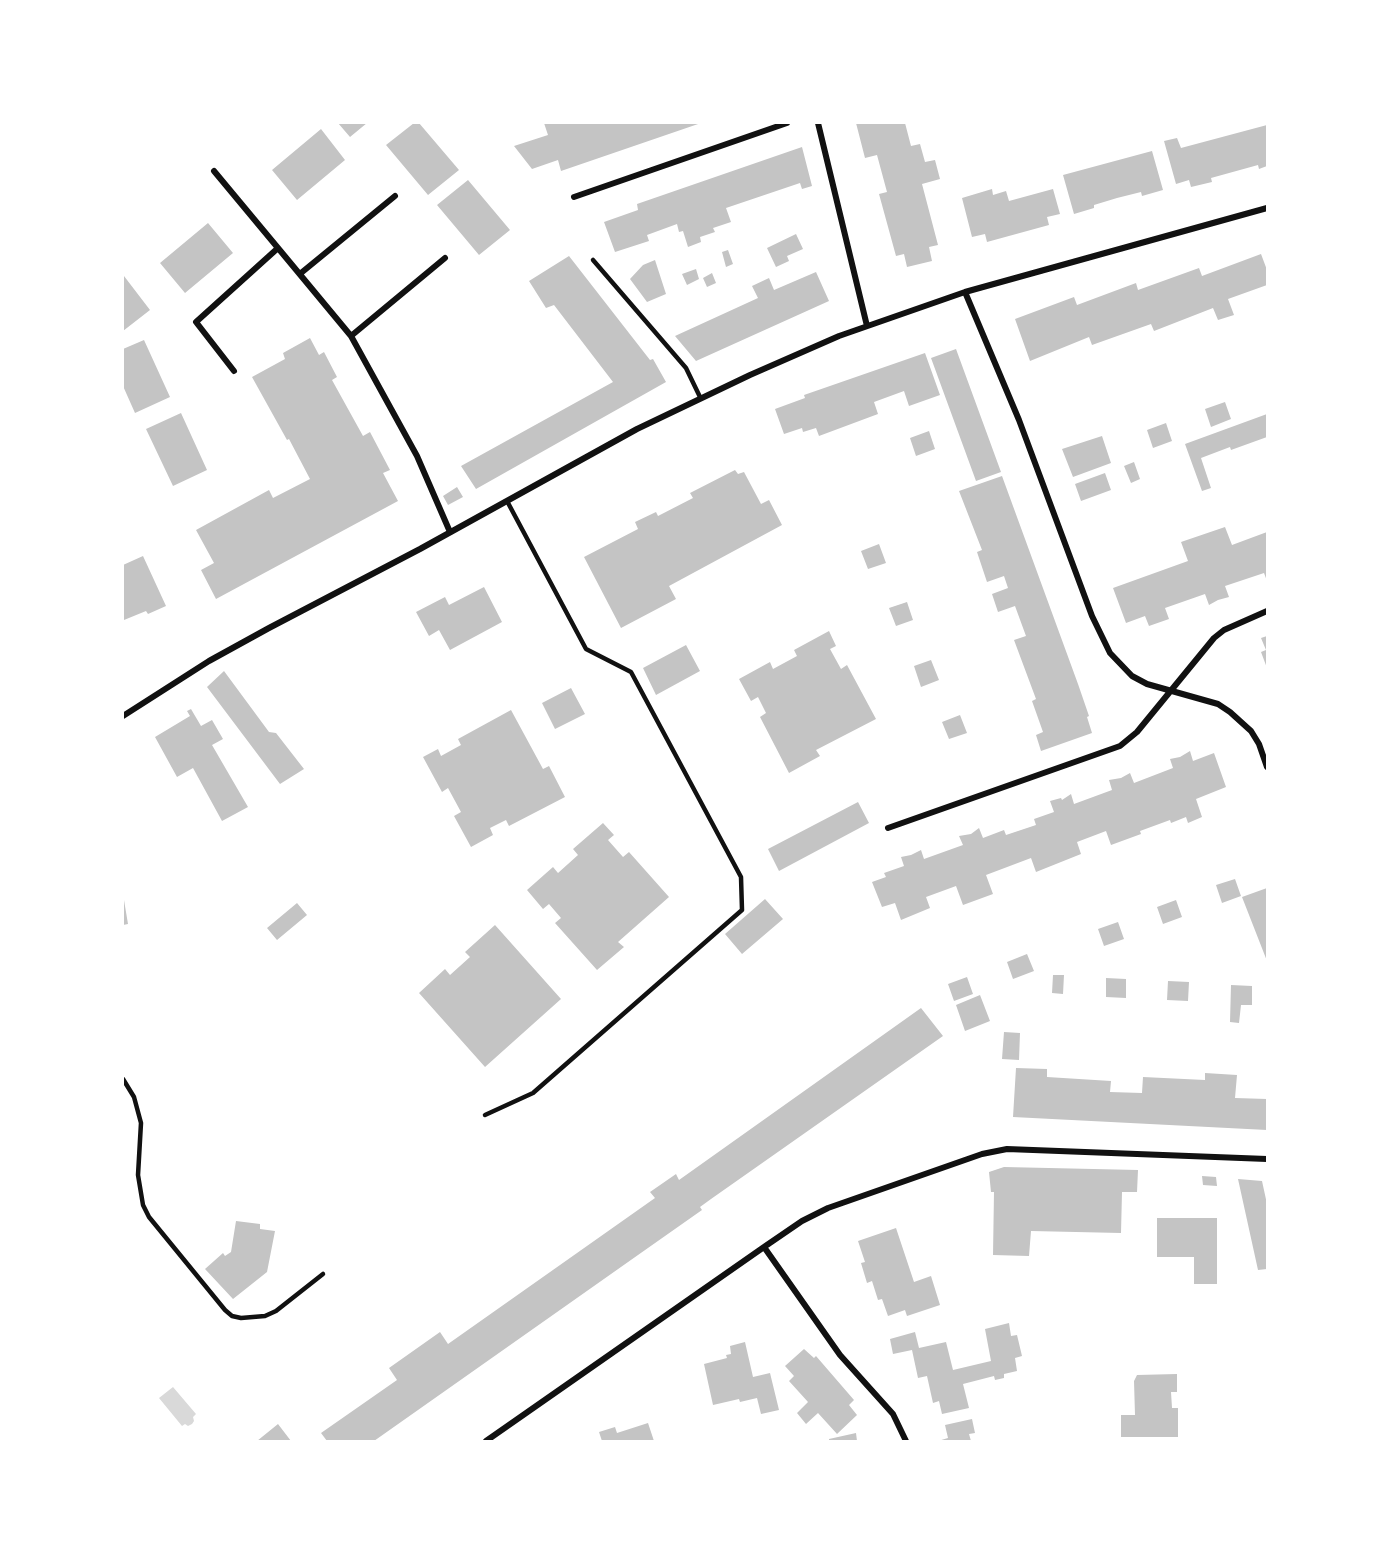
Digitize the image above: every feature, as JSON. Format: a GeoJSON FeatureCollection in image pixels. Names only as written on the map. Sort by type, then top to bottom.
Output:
{"type":"FeatureCollection","features":[{"type":"Feature","properties":{"kind":"street"},"geometry":{"type":"LineString","coordinates":[[574,197],[787,123]]}},
{"type":"Feature","properties":{"kind":"street"},"geometry":{"type":"LineString","coordinates":[[818,123],[867,326]]}},
{"type":"Feature","properties":{"kind":"street"},"geometry":{"type":"LineString","coordinates":[[214,171],[351,336],[417,456],[450,532]]}},
{"type":"Feature","properties":{"kind":"street"},"geometry":{"type":"LineString","coordinates":[[301,273],[395,196]]}},
{"type":"Feature","properties":{"kind":"street"},"geometry":{"type":"LineString","coordinates":[[123,716],[238,645],[574,463],[700,398],[839,336],[965,292],[1267,208]]}},
{"type":"Feature","properties":{"kind":"street"},"geometry":{"type":"LineString","coordinates":[[234,371],[196,322],[278,248]]}},
{"type":"Feature","properties":{"kind":"street"},"geometry":{"type":"LineString","coordinates":[[351,336],[445,258]]}},
{"type":"Feature","properties":{"kind":"street"},"geometry":{"type":"LineString","coordinates":[[965,292],[1019,420],[1102,640],[1115,659],[1132,676],[1168,692],[1218,704],[1230,712],[1251,731],[1259,744],[1267,767]]}},
{"type":"Feature","properties":{"kind":"street"},"geometry":{"type":"LineString","coordinates":[[888,828],[1120,746],[1137,732],[1214,638],[1224,630],[1267,611]]}},
{"type":"Feature","properties":{"kind":"street"},"geometry":{"type":"LineString","coordinates":[[486,1441],[802,1221],[828,1208],[982,1154],[1001,1150],[1038,1149],[1267,1159]]}},
{"type":"Feature","properties":{"kind":"street"},"geometry":{"type":"LineString","coordinates":[[764,1247],[840,1355],[892,1414],[906,1441]]}},
{"type":"Feature","properties":{"kind":"lane"},"geometry":{"type":"LineString","coordinates":[[593,260],[686,369],[700,398]]}},
{"type":"Feature","properties":{"kind":"lane"},"geometry":{"type":"LineString","coordinates":[[485,1115],[533,1093],[742,910],[741,877],[631,672],[586,649],[507,501]]}},
{"type":"Feature","properties":{"kind":"lane"},"geometry":{"type":"LineString","coordinates":[[123,1079],[134,1097],[141,1123],[138,1175],[143,1205],[149,1218],[225,1310],[232,1316],[241,1318],[265,1316],[276,1311],[323,1274]]}},
{"type":"Feature","properties":{"kind":"shaded area"},"geometry":{"type":"Polygon","coordinates":[[[173,1387],[196,1414],[192,1424],[188,1426],[185,1424],[182,1426],[159,1398],[173,1387]]]}},
{"type":"Feature","properties":{"kind":"building"},"geometry":{"type":"Polygon","coordinates":[[[338,123],[367,123],[350,137],[338,123]]]}},
{"type":"Feature","properties":{"kind":"building"},"geometry":{"type":"Polygon","coordinates":[[[414,123],[419,123],[459,170],[428,195],[386,145],[414,123]]]}},
{"type":"Feature","properties":{"kind":"building"},"geometry":{"type":"Polygon","coordinates":[[[544,123],[701,123],[561,171],[558,160],[532,169],[514,146],[548,135],[544,123]]]}},
{"type":"Feature","properties":{"kind":"building"},"geometry":{"type":"Polygon","coordinates":[[[856,123],[905,123],[911,146],[920,144],[925,162],[935,160],[940,179],[922,184],[938,245],[929,247],[932,261],[907,267],[904,254],[896,256],[879,194],[887,192],[877,155],[865,158],[856,123]]]}},
{"type":"Feature","properties":{"kind":"building"},"geometry":{"type":"Polygon","coordinates":[[[1267,125],[1267,166],[1259,169],[1258,165],[1211,178],[1212,182],[1191,187],[1189,180],[1176,184],[1164,141],[1177,138],[1181,148],[1267,125]]]}},
{"type":"Feature","properties":{"kind":"building"},"geometry":{"type":"Polygon","coordinates":[[[321,129],[345,160],[297,200],[272,170],[321,129]]]}},
{"type":"Feature","properties":{"kind":"building"},"geometry":{"type":"Polygon","coordinates":[[[802,147],[812,186],[802,189],[800,183],[726,208],[731,222],[713,228],[715,232],[700,237],[701,242],[688,247],[683,231],[679,232],[677,224],[647,235],[649,241],[615,252],[604,222],[638,210],[637,204],[802,147]]]}},
{"type":"Feature","properties":{"kind":"building"},"geometry":{"type":"Polygon","coordinates":[[[1152,151],[1163,190],[1142,196],[1141,192],[1117,198],[1074,214],[1063,175],[1152,151]]]}},
{"type":"Feature","properties":{"kind":"building"},"geometry":{"type":"Polygon","coordinates":[[[468,180],[510,230],[479,255],[437,205],[468,180]]]}},
{"type":"Feature","properties":{"kind":"building"},"geometry":{"type":"Polygon","coordinates":[[[992,189],[993,195],[1006,191],[1009,201],[1053,189],[1060,214],[1047,217],[1049,225],[987,242],[985,234],[972,237],[962,198],[992,189]]]}},
{"type":"Feature","properties":{"kind":"building"},"geometry":{"type":"Polygon","coordinates":[[[208,223],[233,253],[185,293],[160,263],[208,223]]]}},
{"type":"Feature","properties":{"kind":"building"},"geometry":{"type":"Polygon","coordinates":[[[796,234],[803,249],[787,256],[789,261],[776,267],[767,248],[796,234]]]}},
{"type":"Feature","properties":{"kind":"building"},"geometry":{"type":"Polygon","coordinates":[[[728,250],[733,264],[726,267],[722,252],[728,250]]]}},
{"type":"Feature","properties":{"kind":"building"},"geometry":{"type":"Polygon","coordinates":[[[1261,254],[1267,270],[1267,285],[1228,299],[1234,315],[1218,320],[1213,308],[1154,331],[1151,324],[1092,345],[1089,337],[1030,361],[1015,319],[1074,297],[1077,305],[1136,283],[1138,290],[1199,268],[1202,276],[1261,254]]]}},
{"type":"Feature","properties":{"kind":"building"},"geometry":{"type":"Polygon","coordinates":[[[569,256],[650,360],[653,359],[666,382],[476,489],[461,466],[613,382],[554,305],[546,308],[529,281],[569,256]]]}},
{"type":"Feature","properties":{"kind":"building"},"geometry":{"type":"Polygon","coordinates":[[[655,260],[666,294],[647,302],[630,279],[643,265],[655,260]]]}},
{"type":"Feature","properties":{"kind":"building"},"geometry":{"type":"Polygon","coordinates":[[[696,269],[699,279],[687,285],[682,274],[696,269]]]}},
{"type":"Feature","properties":{"kind":"building"},"geometry":{"type":"Polygon","coordinates":[[[816,272],[829,301],[696,361],[675,336],[758,298],[752,286],[769,278],[774,290],[816,272]]]}},
{"type":"Feature","properties":{"kind":"building"},"geometry":{"type":"Polygon","coordinates":[[[712,273],[716,283],[707,287],[703,278],[712,273]]]}},
{"type":"Feature","properties":{"kind":"building"},"geometry":{"type":"Polygon","coordinates":[[[123,277],[150,310],[123,331],[123,277]]]}},
{"type":"Feature","properties":{"kind":"building"},"geometry":{"type":"Polygon","coordinates":[[[310,338],[319,355],[324,352],[337,377],[332,380],[363,436],[370,432],[390,470],[383,473],[398,501],[216,599],[201,570],[214,563],[196,530],[269,490],[273,498],[310,479],[252,377],[285,359],[283,353],[310,338]]]}},
{"type":"Feature","properties":{"kind":"building"},"geometry":{"type":"Polygon","coordinates":[[[144,340],[170,397],[135,413],[123,386],[123,349],[144,340]]]}},
{"type":"Feature","properties":{"kind":"building"},"geometry":{"type":"Polygon","coordinates":[[[956,349],[1001,472],[976,481],[931,358],[956,349]]]}},
{"type":"Feature","properties":{"kind":"building"},"geometry":{"type":"Polygon","coordinates":[[[925,353],[940,395],[909,406],[904,391],[874,402],[878,414],[819,436],[816,428],[803,432],[802,428],[784,434],[775,409],[805,398],[804,395],[925,353]]]}},
{"type":"Feature","properties":{"kind":"building"},"geometry":{"type":"Polygon","coordinates":[[[1225,402],[1231,419],[1211,427],[1205,409],[1225,402]]]}},
{"type":"Feature","properties":{"kind":"building"},"geometry":{"type":"Polygon","coordinates":[[[181,413],[207,470],[173,486],[146,429],[181,413]]]}},
{"type":"Feature","properties":{"kind":"building"},"geometry":{"type":"Polygon","coordinates":[[[1267,414],[1267,437],[1201,458],[1211,488],[1202,491],[1185,444],[1267,414]]]}},
{"type":"Feature","properties":{"kind":"building"},"geometry":{"type":"Polygon","coordinates":[[[1166,423],[1172,441],[1153,448],[1147,430],[1166,423]]]}},
{"type":"Feature","properties":{"kind":"building"},"geometry":{"type":"Polygon","coordinates":[[[929,431],[935,449],[916,456],[910,438],[929,431]]]}},
{"type":"Feature","properties":{"kind":"building"},"geometry":{"type":"Polygon","coordinates":[[[1102,436],[1111,463],[1073,477],[1062,449],[1102,436]]]}},
{"type":"Feature","properties":{"kind":"building"},"geometry":{"type":"Polygon","coordinates":[[[1134,462],[1140,479],[1131,483],[1124,466],[1134,462]]]}},
{"type":"Feature","properties":{"kind":"building"},"geometry":{"type":"Polygon","coordinates":[[[735,470],[738,474],[744,472],[761,504],[769,500],[782,525],[669,586],[676,599],[621,628],[584,557],[638,529],[635,522],[656,512],[658,516],[693,498],[690,493],[735,470]]]}},
{"type":"Feature","properties":{"kind":"building"},"geometry":{"type":"Polygon","coordinates":[[[1105,473],[1111,490],[1081,501],[1075,484],[1105,473]]]}},
{"type":"Feature","properties":{"kind":"building"},"geometry":{"type":"Polygon","coordinates":[[[1002,476],[1078,684],[1092,733],[1041,751],[1036,735],[1043,732],[1032,701],[1036,699],[1014,640],[1026,636],[1015,606],[998,612],[992,594],[1008,588],[1004,576],[987,582],[977,552],[982,550],[959,491],[1002,476]]]}},
{"type":"Feature","properties":{"kind":"building"},"geometry":{"type":"Polygon","coordinates":[[[457,487],[463,497],[448,505],[443,496],[457,487]]]}},
{"type":"Feature","properties":{"kind":"building"},"geometry":{"type":"Polygon","coordinates":[[[1225,527],[1232,545],[1267,532],[1267,581],[1264,573],[1225,586],[1229,597],[1209,605],[1205,594],[1165,608],[1169,619],[1149,626],[1145,616],[1126,623],[1113,588],[1188,561],[1181,542],[1225,527]]]}},
{"type":"Feature","properties":{"kind":"building"},"geometry":{"type":"Polygon","coordinates":[[[879,544],[886,563],[868,569],[861,551],[879,544]]]}},
{"type":"Feature","properties":{"kind":"building"},"geometry":{"type":"Polygon","coordinates":[[[143,556],[166,606],[148,614],[146,611],[124,620],[123,565],[143,556]]]}},
{"type":"Feature","properties":{"kind":"building"},"geometry":{"type":"Polygon","coordinates":[[[484,587],[502,622],[450,650],[439,630],[429,636],[416,612],[445,597],[449,605],[484,587]]]}},
{"type":"Feature","properties":{"kind":"building"},"geometry":{"type":"Polygon","coordinates":[[[907,602],[913,620],[896,626],[889,608],[907,602]]]}},
{"type":"Feature","properties":{"kind":"building"},"geometry":{"type":"Polygon","coordinates":[[[829,631],[836,646],[830,649],[841,669],[847,665],[876,719],[816,750],[820,756],[789,773],[760,717],[766,713],[758,697],[751,701],[739,679],[770,662],[773,669],[797,656],[794,650],[829,631]]]}},
{"type":"Feature","properties":{"kind":"building"},"geometry":{"type":"Polygon","coordinates":[[[1267,636],[1267,668],[1261,652],[1266,650],[1261,638],[1267,636]]]}},
{"type":"Feature","properties":{"kind":"building"},"geometry":{"type":"Polygon","coordinates":[[[686,645],[700,671],[656,695],[643,668],[686,645]]]}},
{"type":"Feature","properties":{"kind":"building"},"geometry":{"type":"Polygon","coordinates":[[[931,660],[939,680],[921,687],[914,666],[931,660]]]}},
{"type":"Feature","properties":{"kind":"building"},"geometry":{"type":"Polygon","coordinates":[[[224,671],[269,732],[276,733],[304,769],[280,784],[207,687],[224,671]]]}},
{"type":"Feature","properties":{"kind":"building"},"geometry":{"type":"Polygon","coordinates":[[[571,688],[585,714],[555,729],[542,703],[571,688]]]}},
{"type":"Feature","properties":{"kind":"building"},"geometry":{"type":"Polygon","coordinates":[[[191,709],[201,726],[212,720],[223,739],[212,745],[248,807],[222,821],[193,768],[177,777],[155,737],[190,716],[187,711],[191,709]]]}},
{"type":"Feature","properties":{"kind":"building"},"geometry":{"type":"Polygon","coordinates":[[[511,710],[543,769],[549,766],[565,797],[509,826],[506,820],[490,828],[493,835],[471,847],[454,816],[461,812],[448,788],[442,792],[423,757],[438,749],[441,756],[461,745],[458,739],[511,710]]]}},
{"type":"Feature","properties":{"kind":"building"},"geometry":{"type":"Polygon","coordinates":[[[960,715],[967,733],[949,739],[942,722],[960,715]]]}},
{"type":"Feature","properties":{"kind":"building"},"geometry":{"type":"Polygon","coordinates":[[[1190,751],[1193,761],[1214,753],[1226,787],[1196,799],[1202,817],[1188,823],[1186,817],[1171,823],[1170,820],[1111,845],[1106,831],[1077,842],[1081,854],[1036,872],[1031,858],[986,875],[993,894],[963,905],[956,886],[926,897],[930,908],[901,920],[895,903],[882,907],[872,882],[886,877],[884,873],[904,866],[901,857],[921,850],[924,859],[963,845],[959,836],[971,834],[979,828],[983,838],[1004,830],[1006,835],[1036,825],[1034,819],[1054,812],[1050,801],[1061,798],[1062,800],[1071,794],[1074,804],[1112,790],[1109,780],[1121,778],[1130,773],[1134,783],[1173,768],[1170,759],[1180,757],[1190,751]]]}},
{"type":"Feature","properties":{"kind":"building"},"geometry":{"type":"Polygon","coordinates":[[[858,802],[869,823],[779,871],[768,849],[858,802]]]}},
{"type":"Feature","properties":{"kind":"building"},"geometry":{"type":"Polygon","coordinates":[[[603,823],[614,835],[608,840],[623,857],[629,852],[669,897],[618,942],[624,947],[597,970],[555,923],[561,918],[549,904],[543,909],[527,890],[553,867],[558,873],[578,855],[573,849],[603,823]]]}},
{"type":"Feature","properties":{"kind":"building"},"geometry":{"type":"Polygon","coordinates":[[[1235,879],[1241,896],[1222,903],[1216,885],[1235,879]]]}},
{"type":"Feature","properties":{"kind":"building"},"geometry":{"type":"Polygon","coordinates":[[[1267,888],[1267,961],[1242,897],[1267,888]]]}},
{"type":"Feature","properties":{"kind":"building"},"geometry":{"type":"Polygon","coordinates":[[[765,899],[783,919],[742,954],[725,934],[765,899]]]}},
{"type":"Feature","properties":{"kind":"building"},"geometry":{"type":"Polygon","coordinates":[[[1176,900],[1182,917],[1163,924],[1157,907],[1176,900]]]}},
{"type":"Feature","properties":{"kind":"building"},"geometry":{"type":"Polygon","coordinates":[[[123,901],[128,924],[123,925],[123,901]]]}},
{"type":"Feature","properties":{"kind":"building"},"geometry":{"type":"Polygon","coordinates":[[[297,903],[307,915],[277,940],[267,928],[297,903]]]}},
{"type":"Feature","properties":{"kind":"building"},"geometry":{"type":"Polygon","coordinates":[[[1118,922],[1124,939],[1104,946],[1098,929],[1118,922]]]}},
{"type":"Feature","properties":{"kind":"building"},"geometry":{"type":"Polygon","coordinates":[[[495,925],[561,999],[485,1067],[419,993],[445,969],[450,975],[470,957],[465,952],[495,925]]]}},
{"type":"Feature","properties":{"kind":"building"},"geometry":{"type":"Polygon","coordinates":[[[1027,954],[1034,971],[1013,979],[1007,962],[1027,954]]]}},
{"type":"Feature","properties":{"kind":"building"},"geometry":{"type":"Polygon","coordinates":[[[1053,975],[1064,975],[1063,994],[1052,993],[1053,975]]]}},
{"type":"Feature","properties":{"kind":"building"},"geometry":{"type":"Polygon","coordinates":[[[967,977],[973,994],[954,1001],[948,984],[967,977]]]}},
{"type":"Feature","properties":{"kind":"building"},"geometry":{"type":"Polygon","coordinates":[[[1106,978],[1126,979],[1126,998],[1106,997],[1106,978]]]}},
{"type":"Feature","properties":{"kind":"building"},"geometry":{"type":"Polygon","coordinates":[[[1168,981],[1189,982],[1188,1001],[1167,1000],[1168,981]]]}},
{"type":"Feature","properties":{"kind":"building"},"geometry":{"type":"Polygon","coordinates":[[[1231,985],[1252,986],[1252,1005],[1241,1005],[1239,1023],[1230,1022],[1231,985]]]}},
{"type":"Feature","properties":{"kind":"building"},"geometry":{"type":"Polygon","coordinates":[[[980,995],[990,1021],[965,1031],[956,1005],[980,995]]]}},
{"type":"Feature","properties":{"kind":"building"},"geometry":{"type":"Polygon","coordinates":[[[921,1008],[943,1036],[711,1199],[700,1207],[702,1210],[374,1441],[327,1441],[321,1433],[397,1380],[389,1368],[440,1332],[448,1344],[655,1198],[650,1192],[676,1174],[679,1180],[921,1008]]]}},
{"type":"Feature","properties":{"kind":"building"},"geometry":{"type":"Polygon","coordinates":[[[1004,1032],[1020,1033],[1019,1060],[1002,1059],[1004,1032]]]}},
{"type":"Feature","properties":{"kind":"building"},"geometry":{"type":"Polygon","coordinates":[[[1016,1068],[1047,1069],[1047,1077],[1111,1081],[1110,1092],[1142,1093],[1143,1077],[1205,1080],[1205,1073],[1237,1075],[1235,1098],[1267,1099],[1267,1130],[1013,1117],[1016,1068]]]}},
{"type":"Feature","properties":{"kind":"building"},"geometry":{"type":"Polygon","coordinates":[[[1004,1167],[1138,1170],[1137,1192],[1122,1192],[1121,1233],[1031,1231],[1029,1256],[993,1255],[994,1192],[991,1192],[989,1172],[1004,1167]]]}},
{"type":"Feature","properties":{"kind":"building"},"geometry":{"type":"Polygon","coordinates":[[[1202,1176],[1216,1177],[1217,1186],[1203,1185],[1202,1176]]]}},
{"type":"Feature","properties":{"kind":"building"},"geometry":{"type":"Polygon","coordinates":[[[1238,1179],[1262,1181],[1267,1204],[1267,1269],[1258,1270],[1238,1179]]]}},
{"type":"Feature","properties":{"kind":"building"},"geometry":{"type":"Polygon","coordinates":[[[1157,1218],[1217,1218],[1217,1284],[1194,1284],[1194,1257],[1157,1257],[1157,1218]]]}},
{"type":"Feature","properties":{"kind":"building"},"geometry":{"type":"Polygon","coordinates":[[[236,1221],[260,1224],[260,1229],[275,1231],[267,1272],[233,1299],[205,1269],[223,1253],[225,1256],[231,1252],[236,1221]]]}},
{"type":"Feature","properties":{"kind":"building"},"geometry":{"type":"Polygon","coordinates":[[[896,1228],[914,1282],[931,1276],[940,1305],[907,1316],[905,1310],[888,1316],[882,1299],[878,1300],[872,1281],[867,1283],[861,1263],[865,1262],[858,1241],[896,1228]]]}},
{"type":"Feature","properties":{"kind":"building"},"geometry":{"type":"Polygon","coordinates":[[[1009,1323],[1011,1336],[1017,1335],[1022,1356],[1015,1358],[1017,1371],[1004,1374],[1004,1378],[995,1380],[994,1376],[963,1384],[969,1408],[942,1414],[939,1401],[933,1403],[927,1376],[918,1378],[912,1350],[893,1354],[890,1339],[915,1332],[919,1348],[946,1342],[953,1370],[991,1361],[985,1329],[1009,1323]]]}},
{"type":"Feature","properties":{"kind":"building"},"geometry":{"type":"Polygon","coordinates":[[[745,1342],[753,1377],[770,1373],[779,1410],[761,1414],[757,1398],[740,1402],[739,1399],[713,1405],[704,1364],[727,1358],[726,1355],[731,1354],[730,1346],[745,1342]]]}},
{"type":"Feature","properties":{"kind":"building"},"geometry":{"type":"Polygon","coordinates":[[[804,1349],[814,1358],[816,1356],[854,1400],[849,1405],[857,1415],[837,1434],[818,1413],[806,1424],[797,1413],[808,1402],[789,1381],[794,1376],[785,1366],[804,1349]]]}},
{"type":"Feature","properties":{"kind":"building"},"geometry":{"type":"Polygon","coordinates":[[[1177,1374],[1177,1392],[1171,1392],[1172,1408],[1178,1408],[1178,1437],[1121,1437],[1121,1415],[1135,1415],[1134,1381],[1137,1375],[1177,1374]]]}},
{"type":"Feature","properties":{"kind":"building"},"geometry":{"type":"Polygon","coordinates":[[[972,1419],[975,1433],[969,1434],[971,1441],[938,1441],[948,1438],[945,1425],[972,1419]]]}},
{"type":"Feature","properties":{"kind":"building"},"geometry":{"type":"Polygon","coordinates":[[[648,1423],[654,1441],[602,1441],[599,1432],[615,1427],[617,1433],[648,1423]]]}},
{"type":"Feature","properties":{"kind":"building"},"geometry":{"type":"Polygon","coordinates":[[[278,1424],[291,1441],[257,1441],[278,1424]]]}},
{"type":"Feature","properties":{"kind":"building"},"geometry":{"type":"Polygon","coordinates":[[[856,1433],[857,1441],[829,1441],[829,1439],[856,1433]]]}}]}
